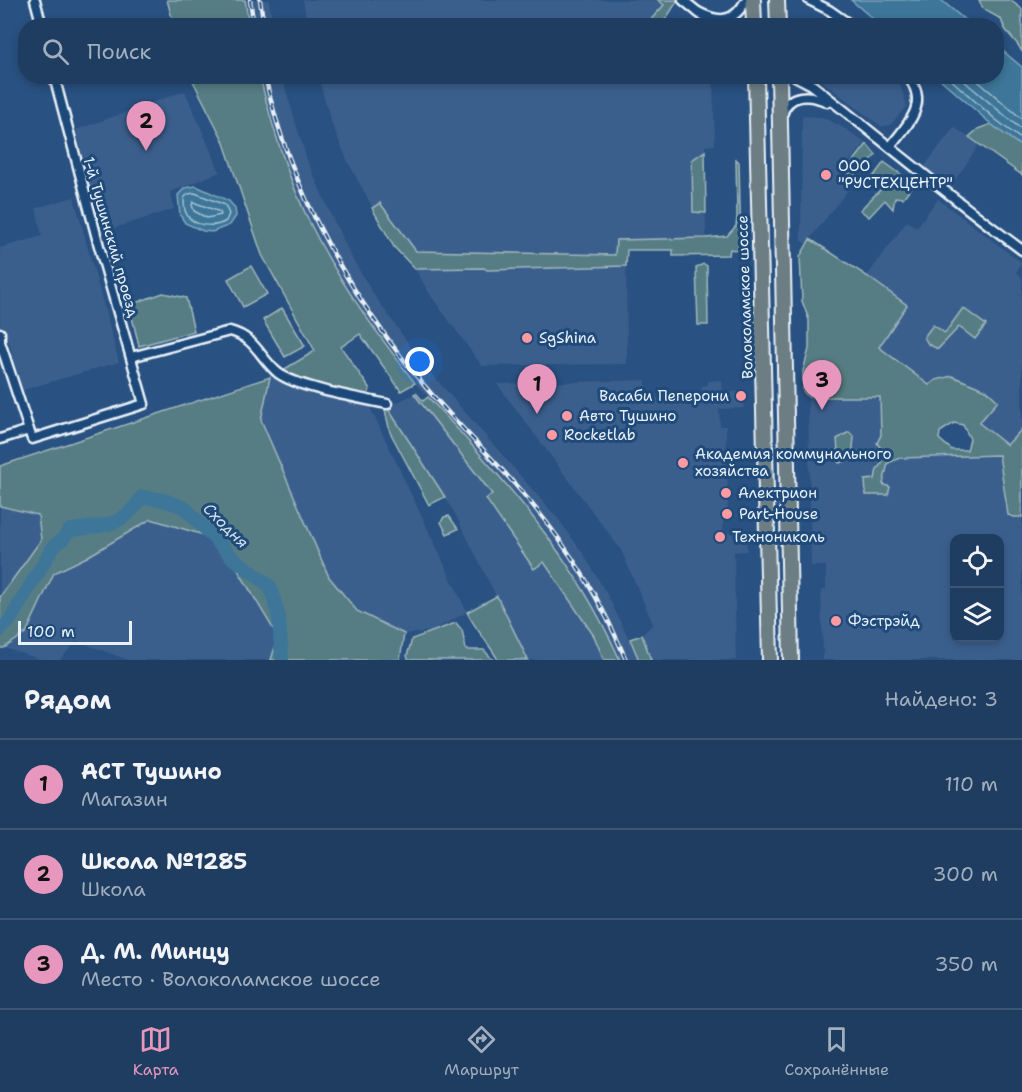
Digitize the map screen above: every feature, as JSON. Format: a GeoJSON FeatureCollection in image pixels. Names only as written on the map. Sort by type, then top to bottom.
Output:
{"type":"FeatureCollection","features":[{"type":"Feature","properties":{"kind":"main road"},"geometry":{"type":"LineString","coordinates":[[753,0],[754,18]]}},
{"type":"Feature","properties":{"kind":"main road"},"geometry":{"type":"LineString","coordinates":[[777,0],[778,18]]}},
{"type":"Feature","properties":{"kind":"main road","name":"Волоколамское шоссе"},"geometry":{"type":"LineString","coordinates":[[756,84],[770,660]]}},
{"type":"Feature","properties":{"kind":"main road"},"geometry":{"type":"LineString","coordinates":[[779,84],[791,660]]}},
{"type":"Feature","properties":{"kind":"main road"},"geometry":{"type":"LineString","coordinates":[[791,590],[798,660]]}},
{"type":"Feature","properties":{"kind":"street"},"geometry":{"type":"LineString","coordinates":[[35,0],[40,18]]}},
{"type":"Feature","properties":{"kind":"street"},"geometry":{"type":"LineString","coordinates":[[683,0],[705,18]]}},
{"type":"Feature","properties":{"kind":"street"},"geometry":{"type":"LineString","coordinates":[[727,18],[742,9],[746,0]]}},
{"type":"Feature","properties":{"kind":"street"},"geometry":{"type":"LineString","coordinates":[[809,0],[841,18]]}},
{"type":"Feature","properties":{"kind":"street"},"geometry":{"type":"LineString","coordinates":[[698,12],[710,18]]}},
{"type":"Feature","properties":{"kind":"street","name":"1-й Тушинский проезд"},"geometry":{"type":"LineString","coordinates":[[29,430],[32,439],[144,404],[56,84]]}},
{"type":"Feature","properties":{"kind":"street"},"geometry":{"type":"LineString","coordinates":[[810,84],[943,191],[1022,250]]}},
{"type":"Feature","properties":{"kind":"street"},"geometry":{"type":"LineString","coordinates":[[890,147],[914,115],[916,90],[912,84]]}},
{"type":"Feature","properties":{"kind":"street"},"geometry":{"type":"LineString","coordinates":[[780,126],[786,106],[801,96],[818,98],[839,107]]}},
{"type":"Feature","properties":{"kind":"street"},"geometry":{"type":"LineString","coordinates":[[131,357],[230,331],[242,334],[253,342],[260,354],[279,374],[307,385],[387,404]]}},
{"type":"Feature","properties":{"kind":"street"},"geometry":{"type":"LineString","coordinates":[[0,333],[0,342],[29,430],[0,439]]}},
{"type":"Feature","properties":{"kind":"shaded area"},"geometry":{"type":"Polygon","coordinates":[[[245,0],[269,0],[272,18],[248,18],[245,0]]]}},
{"type":"Feature","properties":{"kind":"shaded area"},"geometry":{"type":"Polygon","coordinates":[[[303,0],[658,0],[671,11],[667,18],[306,18],[303,0]]]}},
{"type":"Feature","properties":{"kind":"shaded area"},"geometry":{"type":"Polygon","coordinates":[[[262,84],[284,84],[307,160],[352,258],[374,295],[423,364],[559,520],[583,553],[608,596],[639,660],[620,660],[605,625],[576,576],[543,528],[474,447],[415,383],[374,330],[337,274],[309,222],[285,163],[262,84]]]}},
{"type":"Feature","properties":{"kind":"shaded area"},"geometry":{"type":"Polygon","coordinates":[[[320,84],[713,84],[715,145],[705,146],[706,250],[626,250],[627,364],[482,366],[431,296],[415,269],[394,247],[348,162],[332,124],[320,84]]]}},
{"type":"Feature","properties":{"kind":"shaded area"},"geometry":{"type":"Polygon","coordinates":[[[825,84],[900,84],[907,106],[890,125],[882,127],[825,84]]]}},
{"type":"Feature","properties":{"kind":"shaded area"},"geometry":{"type":"Polygon","coordinates":[[[185,91],[220,172],[171,192],[174,209],[102,232],[76,130],[185,91]]]}},
{"type":"Feature","properties":{"kind":"shaded area"},"geometry":{"type":"Polygon","coordinates":[[[802,116],[822,117],[846,129],[865,143],[842,172],[854,182],[806,244],[801,240],[802,116]]]}},
{"type":"Feature","properties":{"kind":"shaded area"},"geometry":{"type":"Polygon","coordinates":[[[954,127],[979,145],[948,191],[941,186],[944,182],[924,167],[954,127]]]}},
{"type":"Feature","properties":{"kind":"shaded area"},"geometry":{"type":"Polygon","coordinates":[[[74,197],[119,362],[23,390],[6,332],[0,333],[0,248],[42,236],[36,208],[74,197]]]}},
{"type":"Feature","properties":{"kind":"shaded area"},"geometry":{"type":"Polygon","coordinates":[[[938,199],[1022,263],[1016,272],[1022,277],[1022,456],[879,347],[907,306],[867,276],[907,221],[916,228],[938,199]]]}},
{"type":"Feature","properties":{"kind":"shaded area"},"geometry":{"type":"Polygon","coordinates":[[[270,377],[370,407],[467,612],[432,631],[404,634],[357,611],[329,577],[261,420],[270,377]]]}},
{"type":"Feature","properties":{"kind":"shaded area"},"geometry":{"type":"Polygon","coordinates":[[[646,380],[647,398],[660,398],[660,394],[702,393],[702,386],[708,385],[708,381],[722,380],[723,392],[743,392],[744,408],[719,409],[720,426],[726,426],[728,518],[723,518],[723,534],[746,533],[747,551],[734,552],[736,660],[651,660],[642,635],[653,624],[621,550],[497,384],[646,380]]]}},
{"type":"Feature","properties":{"kind":"shaded area"},"geometry":{"type":"Polygon","coordinates":[[[414,394],[493,494],[486,500],[534,569],[544,562],[594,636],[604,660],[528,660],[453,510],[387,407],[414,394]]]}},
{"type":"Feature","properties":{"kind":"shaded area"},"geometry":{"type":"Polygon","coordinates":[[[808,397],[898,397],[900,458],[999,455],[1006,509],[1014,517],[1022,517],[1022,660],[823,660],[821,590],[826,590],[826,566],[811,566],[808,397]]]}},
{"type":"Feature","properties":{"kind":"shaded area"},"geometry":{"type":"Polygon","coordinates":[[[0,506],[38,515],[41,540],[0,597],[0,506]]]}},
{"type":"Feature","properties":{"kind":"shaded area"},"geometry":{"type":"Polygon","coordinates":[[[151,519],[220,540],[278,638],[271,660],[128,660],[77,641],[60,660],[43,660],[4,648],[26,633],[54,573],[87,557],[151,519]]]}},
{"type":"Feature","properties":{"kind":"green space"},"geometry":{"type":"Polygon","coordinates":[[[167,0],[245,0],[248,18],[172,18],[167,0]]]}},
{"type":"Feature","properties":{"kind":"green space"},"geometry":{"type":"Polygon","coordinates":[[[658,0],[678,0],[666,18],[652,18],[664,5],[658,0]]]}},
{"type":"Feature","properties":{"kind":"green space"},"geometry":{"type":"Polygon","coordinates":[[[979,0],[1010,0],[1022,9],[1022,52],[1005,29],[1004,18],[999,18],[983,9],[979,0]]]}},
{"type":"Feature","properties":{"kind":"green space"},"geometry":{"type":"Polygon","coordinates":[[[195,84],[262,84],[281,151],[310,223],[345,286],[415,383],[401,391],[360,334],[341,347],[370,389],[368,395],[304,380],[283,370],[315,351],[262,255],[223,140],[195,84]]]}},
{"type":"Feature","properties":{"kind":"green space"},"geometry":{"type":"Polygon","coordinates":[[[991,124],[1022,147],[1022,175],[969,137],[978,129],[991,124]]]}},
{"type":"Feature","properties":{"kind":"green space"},"geometry":{"type":"Polygon","coordinates":[[[867,144],[876,155],[853,177],[846,171],[867,144]]]}},
{"type":"Feature","properties":{"kind":"green space"},"geometry":{"type":"Polygon","coordinates":[[[705,151],[706,213],[693,212],[692,160],[705,151]]]}},
{"type":"Feature","properties":{"kind":"green space"},"geometry":{"type":"Polygon","coordinates":[[[736,159],[739,162],[741,251],[730,249],[729,255],[673,256],[673,250],[627,250],[626,266],[487,270],[484,268],[415,269],[394,247],[372,208],[380,203],[416,251],[615,255],[616,240],[727,236],[736,226],[736,159]]]}},
{"type":"Feature","properties":{"kind":"green space"},"geometry":{"type":"Polygon","coordinates":[[[884,162],[914,184],[903,198],[895,197],[893,209],[885,200],[869,217],[860,210],[881,189],[871,180],[884,162]]]}},
{"type":"Feature","properties":{"kind":"green space"},"geometry":{"type":"Polygon","coordinates":[[[810,239],[907,305],[879,347],[929,385],[936,380],[952,376],[986,390],[998,401],[979,423],[1007,445],[1022,429],[1022,517],[1008,515],[999,455],[900,458],[888,463],[883,484],[890,487],[888,495],[866,495],[865,480],[875,479],[877,469],[882,463],[882,450],[877,443],[881,435],[880,397],[808,397],[803,391],[803,371],[809,349],[809,320],[802,301],[800,257],[810,239]],[[954,423],[940,432],[939,439],[952,450],[967,450],[970,439],[963,425],[954,423]]]}},
{"type":"Feature","properties":{"kind":"green space"},"geometry":{"type":"Polygon","coordinates":[[[704,264],[707,266],[708,325],[698,325],[696,267],[704,264]]]}},
{"type":"Feature","properties":{"kind":"green space"},"geometry":{"type":"Polygon","coordinates":[[[251,266],[267,294],[243,307],[228,279],[251,266]]]}},
{"type":"Feature","properties":{"kind":"green space"},"geometry":{"type":"Polygon","coordinates":[[[163,293],[186,298],[194,331],[139,346],[129,305],[163,293]]]}},
{"type":"Feature","properties":{"kind":"green space"},"geometry":{"type":"Polygon","coordinates":[[[282,308],[305,346],[285,357],[263,320],[282,308]]]}},
{"type":"Feature","properties":{"kind":"green space"},"geometry":{"type":"Polygon","coordinates":[[[963,308],[986,325],[975,339],[959,327],[938,349],[928,344],[924,337],[933,325],[945,333],[963,308]]]}},
{"type":"Feature","properties":{"kind":"green space"},"geometry":{"type":"Polygon","coordinates":[[[270,377],[261,420],[329,577],[357,611],[404,634],[400,660],[271,660],[278,637],[220,540],[151,519],[87,557],[54,573],[26,633],[4,648],[0,648],[0,597],[41,540],[38,515],[0,506],[0,466],[270,377]]]}},
{"type":"Feature","properties":{"kind":"green space"},"geometry":{"type":"Polygon","coordinates":[[[416,393],[423,401],[428,397],[484,458],[535,520],[581,587],[602,622],[620,660],[604,660],[594,636],[544,562],[534,569],[486,499],[492,494],[414,394],[416,393]]]}},
{"type":"Feature","properties":{"kind":"green space"},"geometry":{"type":"Polygon","coordinates":[[[387,407],[445,497],[429,505],[390,432],[385,410],[387,407]]]}},
{"type":"Feature","properties":{"kind":"green space"},"geometry":{"type":"Polygon","coordinates":[[[849,432],[854,437],[852,459],[839,463],[837,439],[849,432]]]}},
{"type":"Feature","properties":{"kind":"green space"},"geometry":{"type":"Polygon","coordinates":[[[449,516],[458,529],[447,534],[441,522],[444,517],[449,516]]]}},
{"type":"Feature","properties":{"kind":"green space"},"geometry":{"type":"Polygon","coordinates":[[[497,596],[528,660],[498,660],[467,612],[497,596]]]}},
{"type":"Feature","properties":{"kind":"green space"},"geometry":{"type":"Polygon","coordinates":[[[456,623],[462,630],[466,650],[484,650],[493,660],[409,660],[407,656],[412,639],[456,623]]]}},
{"type":"Feature","properties":{"kind":"green space"},"geometry":{"type":"Polygon","coordinates":[[[642,635],[651,660],[639,660],[630,639],[642,635]]]}},
{"type":"Feature","properties":{"kind":"water"},"geometry":{"type":"Polygon","coordinates":[[[851,0],[941,0],[963,18],[872,18],[851,0]]]}},
{"type":"Feature","properties":{"kind":"water"},"geometry":{"type":"Polygon","coordinates":[[[1004,52],[1022,67],[1022,147],[991,124],[946,84],[1004,84],[1004,52]]]}},
{"type":"Feature","properties":{"kind":"water"},"geometry":{"type":"Polygon","coordinates":[[[196,186],[229,201],[235,208],[236,216],[230,225],[212,232],[203,231],[185,223],[180,215],[178,195],[185,188],[196,186]]]}},
{"type":"Feature","properties":{"kind":"waterway","name":"Сходня"},"geometry":{"type":"LineString","coordinates":[[0,630],[10,620],[53,547],[70,530],[111,524],[127,515],[142,497],[164,500],[185,508],[232,557],[270,586],[279,618],[282,660]]}},
{"type":"Feature","properties":{"kind":"railway"},"geometry":{"type":"LineString","coordinates":[[250,0],[253,18]]}},
{"type":"Feature","properties":{"kind":"railway"},"geometry":{"type":"LineString","coordinates":[[260,0],[263,18]]}},
{"type":"Feature","properties":{"kind":"railway"},"geometry":{"type":"LineString","coordinates":[[267,84],[290,160],[306,200],[347,277],[396,350],[423,384],[530,501],[546,522],[591,588],[626,660]]}},
{"type":"Feature","properties":{"kind":"place","name":"Школа №1285"},"geometry":{"type":"Point","coordinates":[146,151]}},
{"type":"Feature","properties":{"kind":"place","name":"ООО \"РУСТЕХЦЕНТР\""},"geometry":{"type":"Point","coordinates":[826,175]}},
{"type":"Feature","properties":{"kind":"place","name":"SgShina"},"geometry":{"type":"Point","coordinates":[527,338]}},
{"type":"Feature","properties":{"kind":"place","name":"Васаби Пеперони"},"geometry":{"type":"Point","coordinates":[741,396]}},
{"type":"Feature","properties":{"kind":"place","name":"Д. М. Минцу"},"geometry":{"type":"Point","coordinates":[822,410]}},
{"type":"Feature","properties":{"kind":"place","name":"АСТ Тушино"},"geometry":{"type":"Point","coordinates":[537,414]}},
{"type":"Feature","properties":{"kind":"place","name":"Авто Тушино"},"geometry":{"type":"Point","coordinates":[567,416]}},
{"type":"Feature","properties":{"kind":"place","name":"Rocketlab"},"geometry":{"type":"Point","coordinates":[552,435]}},
{"type":"Feature","properties":{"kind":"place","name":"Академия коммунального хозяйства"},"geometry":{"type":"Point","coordinates":[683,463]}},
{"type":"Feature","properties":{"kind":"place","name":"Алектрион"},"geometry":{"type":"Point","coordinates":[726,493]}},
{"type":"Feature","properties":{"kind":"place","name":"Part-House"},"geometry":{"type":"Point","coordinates":[727,514]}},
{"type":"Feature","properties":{"kind":"place","name":"Технониколь"},"geometry":{"type":"Point","coordinates":[720,537]}},
{"type":"Feature","properties":{"kind":"place","name":"Фэстрэйд"},"geometry":{"type":"Point","coordinates":[836,621]}}]}
